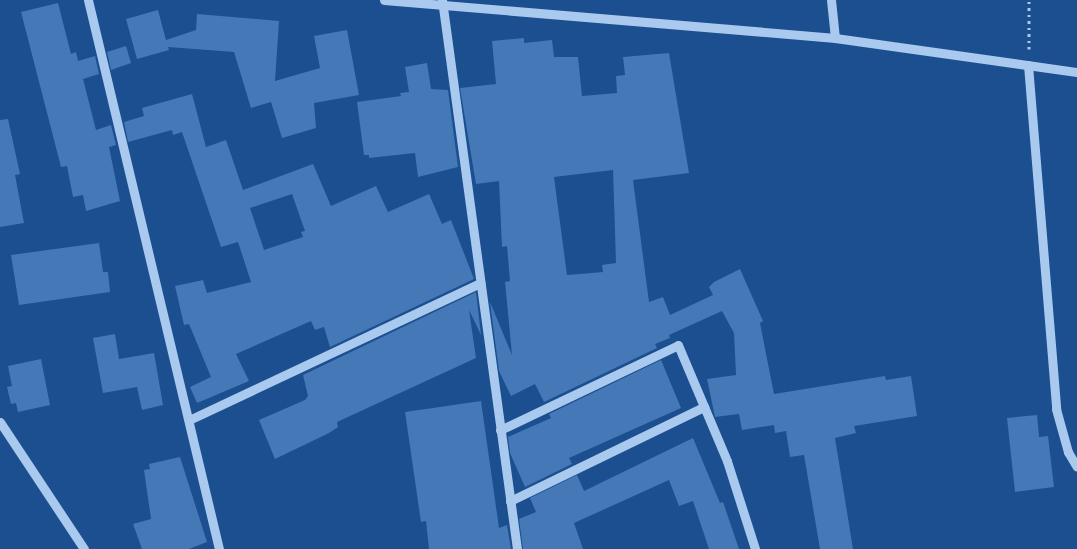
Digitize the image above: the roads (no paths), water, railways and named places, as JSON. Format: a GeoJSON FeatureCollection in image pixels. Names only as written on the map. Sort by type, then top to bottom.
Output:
{"type":"FeatureCollection","features":[{"type":"Feature","properties":{"kind":"street"},"geometry":{"type":"LineString","coordinates":[[88,0],[219,549]]}},
{"type":"Feature","properties":{"kind":"street"},"geometry":{"type":"LineString","coordinates":[[384,0],[442,2],[835,38],[1077,72]]}},
{"type":"Feature","properties":{"kind":"street"},"geometry":{"type":"LineString","coordinates":[[831,0],[835,38]]}},
{"type":"Feature","properties":{"kind":"street"},"geometry":{"type":"LineString","coordinates":[[442,2],[517,549]]}},
{"type":"Feature","properties":{"kind":"street"},"geometry":{"type":"LineString","coordinates":[[1028,65],[1056,409],[1068,452],[1077,468]]}},
{"type":"Feature","properties":{"kind":"street"},"geometry":{"type":"LineString","coordinates":[[189,420],[480,284]]}},
{"type":"Feature","properties":{"kind":"street"},"geometry":{"type":"LineString","coordinates":[[500,430],[678,345],[727,461],[754,549]]}},
{"type":"Feature","properties":{"kind":"street"},"geometry":{"type":"LineString","coordinates":[[510,501],[704,408]]}},
{"type":"Feature","properties":{"kind":"street"},"geometry":{"type":"LineString","coordinates":[[0,422],[84,549]]}}]}
